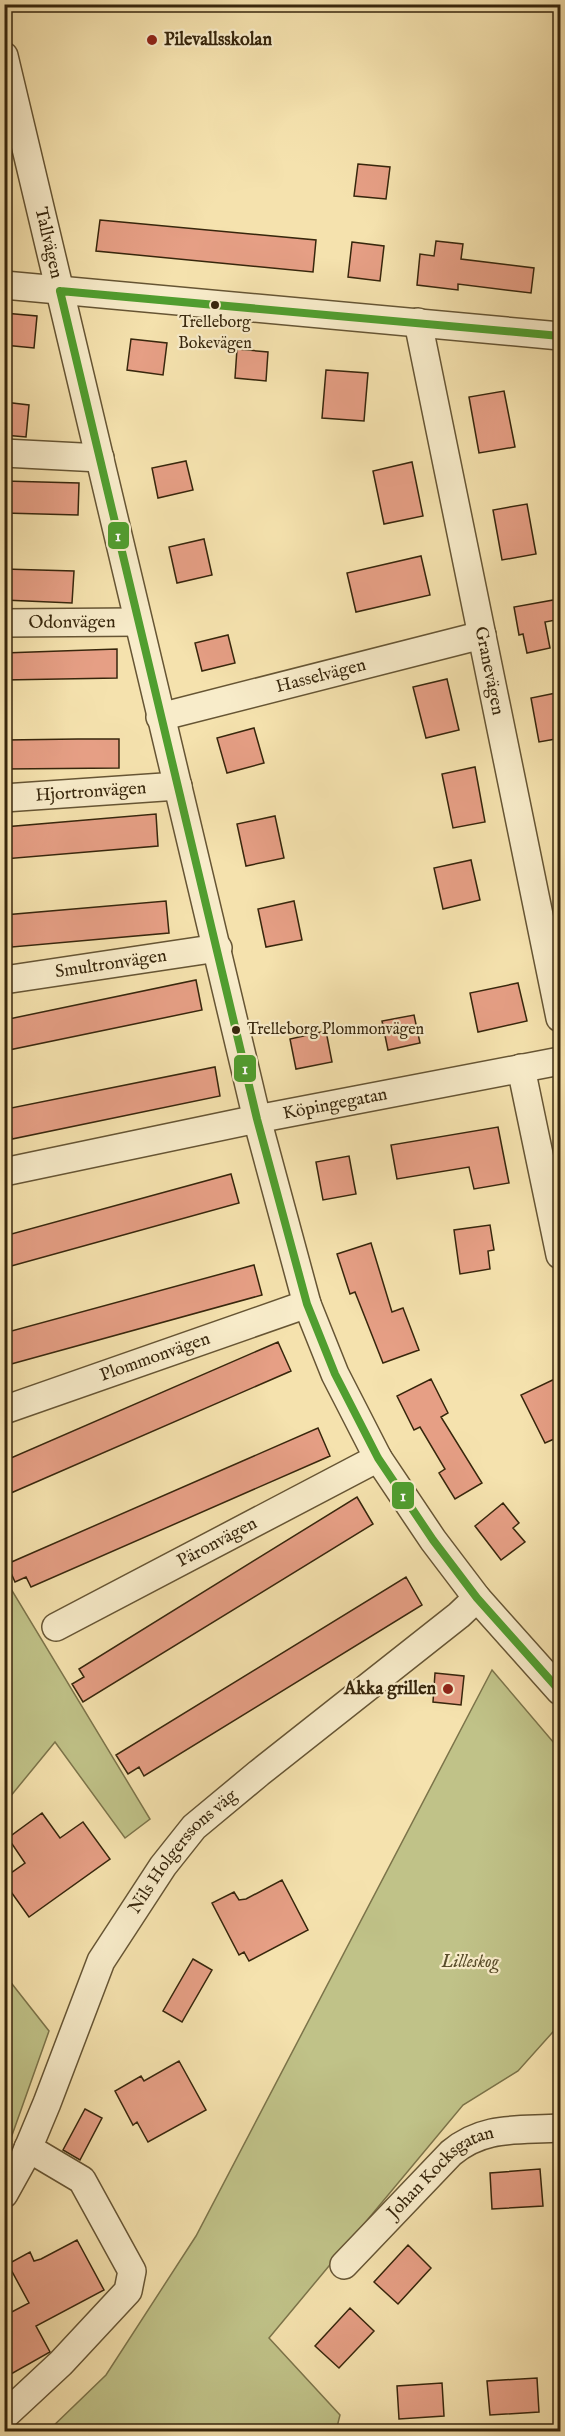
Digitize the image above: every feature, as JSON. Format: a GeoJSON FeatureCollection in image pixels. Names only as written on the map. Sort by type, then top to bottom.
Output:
{"type":"FeatureCollection","features":[{"type":"Feature","properties":{"kind":"street","name":"Tallvägen"},"geometry":{"type":"LineString","coordinates":[[4,56],[257,1119],[307,1304],[335,1374],[378,1458],[433,1540],[477,1598],[561,1691]]}},
{"type":"Feature","properties":{"kind":"street"},"geometry":{"type":"LineString","coordinates":[[4,285],[561,336]]}},
{"type":"Feature","properties":{"kind":"street","name":"Granevägen"},"geometry":{"type":"LineString","coordinates":[[418,322],[561,1018]]}},
{"type":"Feature","properties":{"kind":"street"},"geometry":{"type":"LineString","coordinates":[[4,453],[100,458]]}},
{"type":"Feature","properties":{"kind":"street","name":"Odonvägen"},"geometry":{"type":"LineString","coordinates":[[4,623],[138,622]]}},
{"type":"Feature","properties":{"kind":"street","name":"Hasselvägen"},"geometry":{"type":"LineString","coordinates":[[160,717],[482,635]]}},
{"type":"Feature","properties":{"kind":"street","name":"Hjortronvägen"},"geometry":{"type":"LineString","coordinates":[[4,798],[178,786]]}},
{"type":"Feature","properties":{"kind":"street","name":"Smultronvägen"},"geometry":{"type":"LineString","coordinates":[[4,980],[218,948]]}},
{"type":"Feature","properties":{"kind":"street","name":"Köpingegatan"},"geometry":{"type":"LineString","coordinates":[[4,1172],[257,1119],[561,1061]]}},
{"type":"Feature","properties":{"kind":"street"},"geometry":{"type":"LineString","coordinates":[[521,1068],[561,1255]]}},
{"type":"Feature","properties":{"kind":"street","name":"Plommonvägen"},"geometry":{"type":"LineString","coordinates":[[4,1410],[307,1304]]}},
{"type":"Feature","properties":{"kind":"street","name":"Päronvägen"},"geometry":{"type":"LineString","coordinates":[[56,1627],[378,1458]]}},
{"type":"Feature","properties":{"kind":"street","name":"Nils Holgerssons väg"},"geometry":{"type":"LineString","coordinates":[[4,2194],[28,2148],[63,2065],[100,1961],[131,1911],[194,1827],[459,1616],[477,1598]]}},
{"type":"Feature","properties":{"kind":"street","name":"Johan Kocksgatan"},"geometry":{"type":"LineString","coordinates":[[344,2265],[466,2140],[488,2132],[561,2128]]}},
{"type":"Feature","properties":{"kind":"street"},"geometry":{"type":"LineString","coordinates":[[4,2416],[61,2363],[128,2291],[132,2271],[82,2180],[28,2148]]}},
{"type":"Feature","properties":{"kind":"green space"},"geometry":{"type":"Polygon","coordinates":[[[5,1571],[11,1589],[150,1819],[125,1838],[55,1742],[5,1803],[5,1571]]]}},
{"type":"Feature","properties":{"kind":"green space","name":"Lilleskog"},"geometry":{"type":"Polygon","coordinates":[[[492,1670],[560,1750],[560,2024],[518,2071],[463,2105],[269,2338],[340,2415],[336,2431],[47,2432],[106,2375],[196,2236],[492,1670]]]}},
{"type":"Feature","properties":{"kind":"green space"},"geometry":{"type":"Polygon","coordinates":[[[4,1975],[49,2031],[5,2155],[4,1975]]]}},
{"type":"Feature","properties":{"kind":"building"},"geometry":{"type":"Polygon","coordinates":[[[358,164],[390,167],[386,199],[354,196],[358,164]]]}},
{"type":"Feature","properties":{"kind":"building"},"geometry":{"type":"Polygon","coordinates":[[[100,220],[316,240],[313,272],[96,251],[100,220]]]}},
{"type":"Feature","properties":{"kind":"building"},"geometry":{"type":"Polygon","coordinates":[[[436,241],[463,244],[461,259],[534,268],[531,293],[458,284],[458,290],[417,285],[420,254],[434,256],[436,241]]]}},
{"type":"Feature","properties":{"kind":"building"},"geometry":{"type":"Polygon","coordinates":[[[352,242],[384,246],[380,281],[348,277],[352,242]]]}},
{"type":"Feature","properties":{"kind":"building"},"geometry":{"type":"Polygon","coordinates":[[[4,313],[37,316],[34,348],[4,345],[4,313]]]}},
{"type":"Feature","properties":{"kind":"building"},"geometry":{"type":"Polygon","coordinates":[[[131,339],[167,343],[163,375],[127,370],[131,339]]]}},
{"type":"Feature","properties":{"kind":"building"},"geometry":{"type":"Polygon","coordinates":[[[237,349],[268,352],[266,381],[235,378],[237,349]]]}},
{"type":"Feature","properties":{"kind":"building"},"geometry":{"type":"Polygon","coordinates":[[[326,370],[368,373],[364,421],[322,418],[326,370]]]}},
{"type":"Feature","properties":{"kind":"building"},"geometry":{"type":"Polygon","coordinates":[[[504,391],[515,447],[479,453],[469,397],[504,391]]]}},
{"type":"Feature","properties":{"kind":"building"},"geometry":{"type":"Polygon","coordinates":[[[4,402],[29,405],[26,437],[4,435],[4,402]]]}},
{"type":"Feature","properties":{"kind":"building"},"geometry":{"type":"Polygon","coordinates":[[[186,461],[193,490],[158,498],[152,468],[186,461]]]}},
{"type":"Feature","properties":{"kind":"building"},"geometry":{"type":"Polygon","coordinates":[[[412,462],[423,516],[384,524],[373,471],[412,462]]]}},
{"type":"Feature","properties":{"kind":"building"},"geometry":{"type":"Polygon","coordinates":[[[4,481],[79,483],[78,515],[4,513],[4,481]]]}},
{"type":"Feature","properties":{"kind":"building"},"geometry":{"type":"Polygon","coordinates":[[[527,504],[536,554],[502,560],[493,510],[527,504]]]}},
{"type":"Feature","properties":{"kind":"building"},"geometry":{"type":"Polygon","coordinates":[[[204,539],[212,575],[177,583],[169,547],[204,539]]]}},
{"type":"Feature","properties":{"kind":"building"},"geometry":{"type":"Polygon","coordinates":[[[421,556],[430,595],[356,612],[347,573],[421,556]]]}},
{"type":"Feature","properties":{"kind":"building"},"geometry":{"type":"Polygon","coordinates":[[[4,569],[74,571],[72,603],[4,600],[4,569]]]}},
{"type":"Feature","properties":{"kind":"building"},"geometry":{"type":"Polygon","coordinates":[[[559,599],[561,619],[545,622],[550,648],[527,653],[523,634],[519,635],[514,607],[559,599]]]}},
{"type":"Feature","properties":{"kind":"building"},"geometry":{"type":"Polygon","coordinates":[[[228,635],[235,663],[202,671],[195,643],[228,635]]]}},
{"type":"Feature","properties":{"kind":"building"},"geometry":{"type":"Polygon","coordinates":[[[117,649],[117,678],[4,680],[4,653],[117,649]]]}},
{"type":"Feature","properties":{"kind":"building"},"geometry":{"type":"Polygon","coordinates":[[[447,679],[459,730],[426,738],[413,687],[447,679]]]}},
{"type":"Feature","properties":{"kind":"building"},"geometry":{"type":"Polygon","coordinates":[[[561,692],[561,738],[539,742],[531,698],[561,692]]]}},
{"type":"Feature","properties":{"kind":"building"},"geometry":{"type":"Polygon","coordinates":[[[254,728],[264,763],[227,773],[217,738],[254,728]]]}},
{"type":"Feature","properties":{"kind":"building"},"geometry":{"type":"Polygon","coordinates":[[[119,739],[119,768],[4,769],[6,740],[119,739]]]}},
{"type":"Feature","properties":{"kind":"building"},"geometry":{"type":"Polygon","coordinates":[[[475,767],[485,822],[453,828],[442,774],[475,767]]]}},
{"type":"Feature","properties":{"kind":"building"},"geometry":{"type":"Polygon","coordinates":[[[156,814],[158,846],[4,859],[4,827],[156,814]]]}},
{"type":"Feature","properties":{"kind":"building"},"geometry":{"type":"Polygon","coordinates":[[[275,816],[284,858],[246,866],[237,824],[275,816]]]}},
{"type":"Feature","properties":{"kind":"building"},"geometry":{"type":"Polygon","coordinates":[[[471,860],[480,900],[443,909],[434,868],[471,860]]]}},
{"type":"Feature","properties":{"kind":"building"},"geometry":{"type":"Polygon","coordinates":[[[166,901],[169,933],[12,947],[10,935],[4,936],[4,915],[166,901]]]}},
{"type":"Feature","properties":{"kind":"building"},"geometry":{"type":"Polygon","coordinates":[[[294,901],[302,940],[266,947],[258,909],[294,901]]]}},
{"type":"Feature","properties":{"kind":"building"},"geometry":{"type":"Polygon","coordinates":[[[196,980],[202,1010],[4,1051],[4,1020],[196,980]]]}},
{"type":"Feature","properties":{"kind":"building"},"geometry":{"type":"Polygon","coordinates":[[[518,983],[527,1021],[478,1032],[470,993],[518,983]]]}},
{"type":"Feature","properties":{"kind":"building"},"geometry":{"type":"Polygon","coordinates":[[[414,1015],[420,1043],[388,1050],[382,1021],[414,1015]]]}},
{"type":"Feature","properties":{"kind":"building"},"geometry":{"type":"Polygon","coordinates":[[[326,1031],[332,1062],[296,1069],[290,1039],[326,1031]]]}},
{"type":"Feature","properties":{"kind":"building"},"geometry":{"type":"Polygon","coordinates":[[[215,1067],[220,1096],[12,1139],[6,1109],[215,1067]]]}},
{"type":"Feature","properties":{"kind":"building"},"geometry":{"type":"Polygon","coordinates":[[[498,1127],[509,1183],[474,1189],[469,1167],[397,1179],[391,1145],[498,1127]]]}},
{"type":"Feature","properties":{"kind":"building"},"geometry":{"type":"Polygon","coordinates":[[[349,1156],[356,1194],[323,1200],[316,1162],[349,1156]]]}},
{"type":"Feature","properties":{"kind":"building"},"geometry":{"type":"Polygon","coordinates":[[[231,1174],[239,1203],[4,1268],[4,1236],[231,1174]]]}},
{"type":"Feature","properties":{"kind":"building"},"geometry":{"type":"Polygon","coordinates":[[[490,1225],[494,1250],[488,1251],[490,1269],[460,1274],[454,1230],[490,1225]]]}},
{"type":"Feature","properties":{"kind":"building"},"geometry":{"type":"Polygon","coordinates":[[[371,1243],[392,1312],[403,1308],[419,1350],[383,1363],[355,1292],[350,1294],[337,1254],[371,1243]]]}},
{"type":"Feature","properties":{"kind":"building"},"geometry":{"type":"Polygon","coordinates":[[[254,1265],[262,1295],[4,1366],[4,1333],[254,1265]]]}},
{"type":"Feature","properties":{"kind":"building"},"geometry":{"type":"Polygon","coordinates":[[[278,1342],[291,1371],[4,1496],[4,1461],[278,1342]]]}},
{"type":"Feature","properties":{"kind":"building"},"geometry":{"type":"Polygon","coordinates":[[[561,1376],[561,1436],[545,1443],[521,1395],[561,1376]]]}},
{"type":"Feature","properties":{"kind":"building"},"geometry":{"type":"Polygon","coordinates":[[[431,1379],[448,1413],[441,1417],[482,1483],[455,1499],[439,1473],[445,1469],[420,1427],[414,1430],[397,1396],[431,1379]]]}},
{"type":"Feature","properties":{"kind":"building"},"geometry":{"type":"Polygon","coordinates":[[[318,1428],[330,1456],[31,1587],[26,1577],[15,1582],[7,1564],[318,1428]]]}},
{"type":"Feature","properties":{"kind":"building"},"geometry":{"type":"Polygon","coordinates":[[[357,1497],[373,1524],[83,1702],[72,1684],[84,1677],[79,1669],[357,1497]]]}},
{"type":"Feature","properties":{"kind":"building"},"geometry":{"type":"Polygon","coordinates":[[[503,1503],[519,1523],[513,1528],[525,1542],[501,1560],[475,1526],[503,1503]]]}},
{"type":"Feature","properties":{"kind":"building"},"geometry":{"type":"Polygon","coordinates":[[[406,1577],[422,1605],[144,1776],[139,1767],[128,1774],[116,1755],[406,1577]]]}},
{"type":"Feature","properties":{"kind":"building","name":"Akka grillen"},"geometry":{"type":"Polygon","coordinates":[[[435,1673],[464,1676],[461,1705],[433,1702],[435,1673]]]}},
{"type":"Feature","properties":{"kind":"building"},"geometry":{"type":"Polygon","coordinates":[[[42,1813],[60,1838],[83,1822],[110,1859],[29,1917],[4,1882],[4,1878],[25,1863],[8,1838],[42,1813]]]}},
{"type":"Feature","properties":{"kind":"building"},"geometry":{"type":"Polygon","coordinates":[[[282,1880],[308,1930],[249,1961],[244,1952],[239,1955],[212,1903],[234,1892],[239,1900],[246,1899],[282,1880]]]}},
{"type":"Feature","properties":{"kind":"building"},"geometry":{"type":"Polygon","coordinates":[[[193,1959],[212,1970],[182,2022],[163,2011],[193,1959]]]}},
{"type":"Feature","properties":{"kind":"building"},"geometry":{"type":"Polygon","coordinates":[[[179,2061],[206,2110],[148,2142],[137,2122],[133,2125],[115,2091],[141,2076],[144,2081],[179,2061]]]}},
{"type":"Feature","properties":{"kind":"building"},"geometry":{"type":"Polygon","coordinates":[[[85,2109],[102,2118],[80,2160],[63,2150],[85,2109]]]}},
{"type":"Feature","properties":{"kind":"building"},"geometry":{"type":"Polygon","coordinates":[[[540,2169],[543,2206],[492,2209],[490,2173],[540,2169]]]}},
{"type":"Feature","properties":{"kind":"building"},"geometry":{"type":"Polygon","coordinates":[[[77,2240],[104,2290],[36,2326],[50,2352],[4,2378],[4,2316],[29,2303],[8,2264],[30,2252],[34,2261],[41,2259],[77,2240]]]}},
{"type":"Feature","properties":{"kind":"building"},"geometry":{"type":"Polygon","coordinates":[[[408,2245],[431,2268],[398,2304],[374,2282],[408,2245]]]}},
{"type":"Feature","properties":{"kind":"building"},"geometry":{"type":"Polygon","coordinates":[[[350,2308],[374,2331],[339,2368],[315,2346],[350,2308]]]}},
{"type":"Feature","properties":{"kind":"building"},"geometry":{"type":"Polygon","coordinates":[[[537,2378],[539,2412],[490,2415],[487,2381],[537,2378]]]}},
{"type":"Feature","properties":{"kind":"building"},"geometry":{"type":"Polygon","coordinates":[[[442,2383],[444,2416],[399,2419],[397,2386],[442,2383]]]}},
{"type":"Feature","properties":{"kind":"transit line","name":"1"},"geometry":{"type":"LineString","coordinates":[[60,291],[257,1119],[307,1304],[335,1374],[378,1458],[433,1540],[477,1598],[560,1691]]}},
{"type":"Feature","properties":{"kind":"transit line","name":"1"},"geometry":{"type":"LineString","coordinates":[[60,291],[560,336]]}},
{"type":"Feature","properties":{"kind":"place","name":"Pilevallsskolan"},"geometry":{"type":"Point","coordinates":[152,40]}},
{"type":"Feature","properties":{"kind":"place","name":"Trelleborg Bokevägen"},"geometry":{"type":"Point","coordinates":[215,305]}},
{"type":"Feature","properties":{"kind":"place","name":"Trelleborg Plommonvägen"},"geometry":{"type":"Point","coordinates":[236,1030]}},
{"type":"Feature","properties":{"kind":"place","name":"Akka grillen"},"geometry":{"type":"Point","coordinates":[448,1689]}}]}
